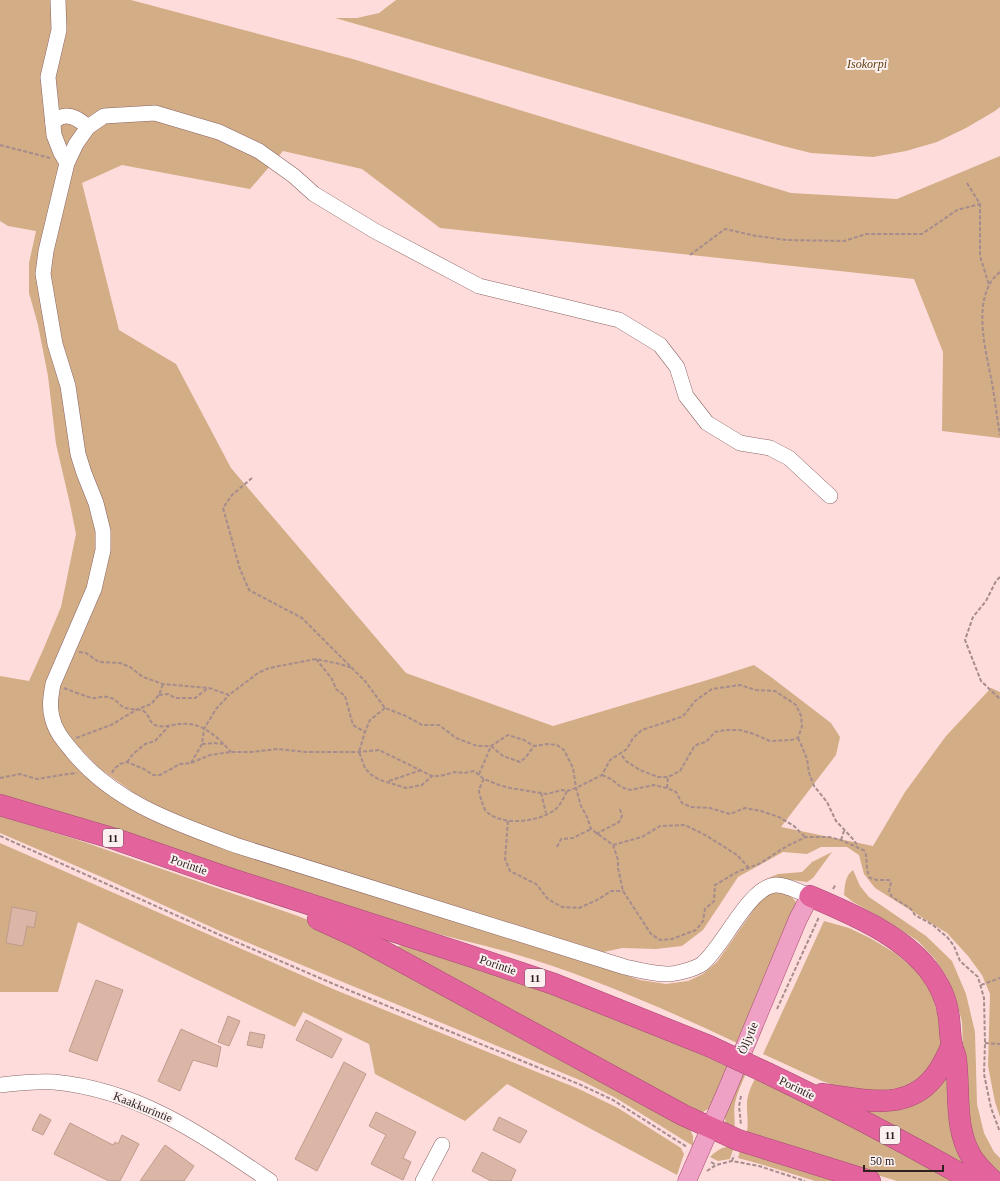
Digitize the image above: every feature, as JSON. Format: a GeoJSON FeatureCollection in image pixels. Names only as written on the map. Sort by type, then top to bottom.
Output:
{"type":"FeatureCollection","features":[{"type":"Feature","properties":{"kind":"highway","name":"Porintie"},"geometry":{"type":"LineString","coordinates":[[0,805],[115,839],[224,877],[554,984],[709,1046],[769,1074],[917,1149],[973,1181]]}},
{"type":"Feature","properties":{"kind":"highway"},"geometry":{"type":"LineString","coordinates":[[224,877],[252,894],[314,918],[357,937],[683,1115],[710,1128],[738,1140],[870,1181]]}},
{"type":"Feature","properties":{"kind":"highway"},"geometry":{"type":"LineString","coordinates":[[818,899],[891,937],[914,954],[924,964],[936,981],[946,1002],[949,1017],[952,1045],[956,1060],[958,1097],[964,1138],[970,1155],[978,1166],[993,1181]]}},
{"type":"Feature","properties":{"kind":"highway"},"geometry":{"type":"LineString","coordinates":[[806,1092],[869,1100],[898,1100],[910,1096],[928,1084],[938,1072],[952,1045]]}},
{"type":"Feature","properties":{"kind":"main road","name":"Öljytie"},"geometry":{"type":"LineString","coordinates":[[695,1178],[698,1154],[795,926],[818,899]]}},
{"type":"Feature","properties":{"kind":"street"},"geometry":{"type":"LineString","coordinates":[[58,0],[59,30],[48,77],[54,135],[66,163]]}},
{"type":"Feature","properties":{"kind":"street"},"geometry":{"type":"LineString","coordinates":[[818,899],[792,889],[775,885],[763,888],[754,897],[712,953],[701,965],[684,972],[668,974],[648,972],[610,962],[238,846],[199,832],[131,801],[119,794],[90,770],[56,730],[51,716],[50,698],[53,684],[94,590],[103,550],[103,531],[96,503],[78,454],[68,386],[56,344],[43,274],[46,251],[66,163],[76,144],[88,127],[104,116],[155,113],[219,132],[259,151],[294,176],[314,194],[375,231],[479,286],[619,320],[660,345],[677,367],[686,396],[707,423],[740,443],[770,448],[789,458],[830,496]]}},
{"type":"Feature","properties":{"kind":"street"},"geometry":{"type":"LineString","coordinates":[[53,123],[62,116],[71,117],[80,120],[88,127]]}},
{"type":"Feature","properties":{"kind":"street","name":"Kaakkurintie"},"geometry":{"type":"LineString","coordinates":[[0,1085],[32,1082],[66,1084],[95,1089],[134,1101],[183,1124],[268,1181]]}},
{"type":"Feature","properties":{"kind":"street"},"geometry":{"type":"LineString","coordinates":[[423,1181],[442,1145]]}},
{"type":"Feature","properties":{"kind":"path"},"geometry":{"type":"LineString","coordinates":[[0,145],[66,163]]}},
{"type":"Feature","properties":{"kind":"path"},"geometry":{"type":"LineString","coordinates":[[967,183],[980,204],[980,256],[989,287]]}},
{"type":"Feature","properties":{"kind":"path"},"geometry":{"type":"LineString","coordinates":[[690,255],[726,229],[756,236],[794,241],[844,241],[866,234],[922,234],[957,210],[980,204]]}},
{"type":"Feature","properties":{"kind":"path"},"geometry":{"type":"LineString","coordinates":[[1000,272],[993,278],[989,287],[981,322],[999,418],[1000,435]]}},
{"type":"Feature","properties":{"kind":"path"},"geometry":{"type":"LineString","coordinates":[[252,478],[232,495],[223,508],[240,569],[249,590],[302,618],[365,681],[385,708],[406,716],[422,725],[439,725],[456,738],[477,746],[491,746],[508,735],[524,740],[534,746],[557,745],[564,750],[573,768],[581,806],[591,829],[613,845],[618,860],[618,868],[623,891],[611,891],[599,899],[578,908],[562,907],[548,899],[536,884],[510,871],[505,859],[508,821]]}},
{"type":"Feature","properties":{"kind":"path"},"geometry":{"type":"LineString","coordinates":[[1000,577],[996,581],[986,601],[973,617],[965,640],[981,681],[1000,699]]}},
{"type":"Feature","properties":{"kind":"path"},"geometry":{"type":"LineString","coordinates":[[68,649],[86,653],[99,662],[120,663],[130,667],[143,677],[164,684],[209,688],[229,695]]}},
{"type":"Feature","properties":{"kind":"path"},"geometry":{"type":"LineString","coordinates":[[191,763],[202,744],[204,729],[216,709],[229,695],[258,673],[268,668],[316,659],[340,664],[353,669]]}},
{"type":"Feature","properties":{"kind":"path"},"geometry":{"type":"LineString","coordinates":[[316,659],[332,679],[336,689],[345,696],[353,725],[365,732]]}},
{"type":"Feature","properties":{"kind":"path"},"geometry":{"type":"LineString","coordinates":[[53,684],[61,685],[68,691],[76,692],[92,698],[100,696],[112,698],[124,708],[143,710],[147,714],[150,721],[156,725],[196,725],[217,737],[231,752]]}},
{"type":"Feature","properties":{"kind":"path"},"geometry":{"type":"LineString","coordinates":[[64,741],[111,725],[136,710],[151,704],[159,695],[164,684]]}},
{"type":"Feature","properties":{"kind":"path"},"geometry":{"type":"LineString","coordinates":[[120,764],[127,762],[140,767],[153,775],[160,775],[180,764],[191,763],[210,755],[231,752],[251,752],[278,749],[306,752],[359,752],[379,750],[432,776],[440,776],[455,772],[464,773],[474,771],[484,779],[499,785],[541,793],[551,793],[562,790],[567,791],[602,775],[610,760],[627,749],[633,738],[642,730],[681,717],[695,701],[712,689],[740,686],[756,690],[775,691],[796,705],[801,716],[802,726],[798,738],[803,749],[814,786],[827,802],[836,821],[859,848]]}},
{"type":"Feature","properties":{"kind":"path"},"geometry":{"type":"LineString","coordinates":[[159,695],[168,694],[175,698],[195,698],[209,688]]}},
{"type":"Feature","properties":{"kind":"path"},"geometry":{"type":"LineString","coordinates":[[385,708],[370,720],[365,732],[359,752],[365,768],[370,774],[380,780],[406,788],[422,785],[432,776]]}},
{"type":"Feature","properties":{"kind":"path"},"geometry":{"type":"LineString","coordinates":[[127,762],[133,754],[145,744],[155,741],[169,726]]}},
{"type":"Feature","properties":{"kind":"path"},"geometry":{"type":"LineString","coordinates":[[620,753],[626,761],[640,770],[658,777],[668,777],[680,771],[694,747],[698,744],[706,742],[715,732],[740,730],[770,740],[791,740],[798,738]]}},
{"type":"Feature","properties":{"kind":"path"},"geometry":{"type":"LineString","coordinates":[[202,744],[224,744]]}},
{"type":"Feature","properties":{"kind":"path"},"geometry":{"type":"LineString","coordinates":[[491,746],[503,756],[520,762],[526,757],[534,746]]}},
{"type":"Feature","properties":{"kind":"path"},"geometry":{"type":"LineString","coordinates":[[479,774],[491,746]]}},
{"type":"Feature","properties":{"kind":"path"},"geometry":{"type":"LineString","coordinates":[[0,778],[20,774],[37,780],[90,770]]}},
{"type":"Feature","properties":{"kind":"path"},"geometry":{"type":"LineString","coordinates":[[388,782],[422,770]]}},
{"type":"Feature","properties":{"kind":"path"},"geometry":{"type":"LineString","coordinates":[[602,775],[611,779],[621,787],[630,790],[654,785],[667,788],[676,792],[682,803],[691,807],[710,808],[730,814],[745,808],[761,811],[780,817],[794,826],[806,837]]}},
{"type":"Feature","properties":{"kind":"path"},"geometry":{"type":"LineString","coordinates":[[667,788],[668,777]]}},
{"type":"Feature","properties":{"kind":"path"},"geometry":{"type":"LineString","coordinates":[[484,779],[479,790],[485,810],[496,817],[508,821],[537,819],[555,809],[563,800],[567,791]]}},
{"type":"Feature","properties":{"kind":"path"},"geometry":{"type":"LineString","coordinates":[[541,793],[546,814]]}},
{"type":"Feature","properties":{"kind":"path"},"geometry":{"type":"LineString","coordinates":[[596,834],[619,822],[622,816],[620,809]]}},
{"type":"Feature","properties":{"kind":"path"},"geometry":{"type":"LineString","coordinates":[[613,845],[642,837],[660,826],[685,824],[737,855],[749,868]]}},
{"type":"Feature","properties":{"kind":"path"},"geometry":{"type":"LineString","coordinates":[[557,846],[561,839],[573,838],[591,829]]}},
{"type":"Feature","properties":{"kind":"path"},"geometry":{"type":"LineString","coordinates":[[841,840],[844,831]]}},
{"type":"Feature","properties":{"kind":"path"},"geometry":{"type":"LineString","coordinates":[[0,836],[314,976],[581,1085],[613,1100],[716,1165]]}},
{"type":"Feature","properties":{"kind":"path"},"geometry":{"type":"LineString","coordinates":[[776,1010],[818,899],[836,884]]}},
{"type":"Feature","properties":{"kind":"path"},"geometry":{"type":"LineString","coordinates":[[890,891],[892,897],[910,908],[915,915],[933,925],[948,938],[954,946],[960,961],[978,977],[984,998],[984,1074],[991,1108],[1000,1132]]}},
{"type":"Feature","properties":{"kind":"path"},"geometry":{"type":"LineString","coordinates":[[981,985],[1000,978]]}},
{"type":"Feature","properties":{"kind":"path"},"geometry":{"type":"LineString","coordinates":[[985,1043],[1000,1044]]}},
{"type":"Feature","properties":{"kind":"path"},"geometry":{"type":"LineString","coordinates":[[732,1161],[738,1140],[741,1121],[739,1106],[742,1092]]}},
{"type":"Feature","properties":{"kind":"path"},"geometry":{"type":"LineString","coordinates":[[695,1178],[716,1165],[732,1161],[760,1166],[805,1181]]}},
{"type":"Feature","properties":{"kind":"green space"},"geometry":{"type":"Polygon","coordinates":[[[0,0],[131,0],[353,59],[791,193],[897,199],[1000,156],[1000,438],[942,431],[943,352],[914,279],[440,228],[362,169],[283,151],[250,189],[122,165],[82,183],[119,330],[176,364],[231,468],[406,673],[553,726],[754,665],[831,723],[840,737],[836,755],[781,827],[873,846],[905,792],[946,736],[991,688],[1000,692],[1000,1117],[995,1102],[988,1066],[990,994],[982,975],[968,956],[947,933],[875,888],[864,874],[859,855],[847,847],[821,847],[807,854],[783,852],[738,877],[703,930],[682,946],[656,949],[622,948],[604,952],[218,833],[175,816],[134,793],[99,768],[79,747],[58,742],[79,768],[217,845],[423,912],[553,950],[640,980],[666,984],[688,981],[703,974],[717,962],[762,898],[772,893],[786,893],[794,899],[797,905],[737,1043],[681,1017],[567,971],[508,952],[410,926],[0,796],[0,676],[29,681],[61,607],[76,534],[56,444],[48,376],[38,325],[29,293],[29,263],[36,231],[8,226],[0,221],[0,0]]]}},
{"type":"Feature","properties":{"kind":"green space","name":"Isokorpi"},"geometry":{"type":"Polygon","coordinates":[[[396,0],[1000,0],[1000,107],[966,128],[937,142],[906,151],[873,157],[811,153],[335,18],[357,18],[379,13],[396,0]]]}},
{"type":"Feature","properties":{"kind":"green space"},"geometry":{"type":"Polygon","coordinates":[[[0,816],[78,840],[298,916],[328,928],[689,1127],[693,1136],[693,1146],[616,1098],[582,1081],[222,932],[104,878],[0,833],[0,816]]]}},
{"type":"Feature","properties":{"kind":"green space"},"geometry":{"type":"Polygon","coordinates":[[[0,843],[333,989],[579,1089],[618,1108],[681,1148],[684,1154],[677,1175],[507,1084],[465,1121],[375,1074],[369,1044],[303,1012],[295,1027],[78,922],[58,992],[0,992],[0,843]]]}},
{"type":"Feature","properties":{"kind":"green space"},"geometry":{"type":"Polygon","coordinates":[[[832,852],[813,878],[807,882],[776,878],[764,880],[778,874],[802,872],[812,862],[832,852]]]}},
{"type":"Feature","properties":{"kind":"green space"},"geometry":{"type":"Polygon","coordinates":[[[853,870],[860,886],[869,897],[926,936],[952,961],[966,994],[975,1032],[977,1104],[984,1133],[994,1152],[1000,1158],[1000,1178],[979,1155],[965,1110],[962,1022],[956,999],[947,977],[934,958],[918,941],[844,895],[847,878],[853,870]]]}},
{"type":"Feature","properties":{"kind":"green space"},"geometry":{"type":"Polygon","coordinates":[[[824,921],[849,928],[870,938],[895,953],[917,971],[931,992],[939,1019],[942,1058],[934,1071],[892,1094],[850,1091],[822,1081],[763,1054],[824,921]]]}},
{"type":"Feature","properties":{"kind":"green space"},"geometry":{"type":"Polygon","coordinates":[[[401,945],[537,987],[631,1022],[728,1067],[710,1108],[703,1112],[695,1113],[397,947],[401,945]]]}},
{"type":"Feature","properties":{"kind":"green space"},"geometry":{"type":"Polygon","coordinates":[[[743,1072],[746,1073],[735,1103],[734,1132],[726,1124],[724,1113],[743,1072]]]}},
{"type":"Feature","properties":{"kind":"green space"},"geometry":{"type":"Polygon","coordinates":[[[948,1072],[970,1168],[860,1108],[948,1072]]]}},
{"type":"Feature","properties":{"kind":"green space"},"geometry":{"type":"Polygon","coordinates":[[[756,1077],[958,1181],[897,1181],[746,1135],[748,1125],[747,1100],[756,1077]]]}},
{"type":"Feature","properties":{"kind":"green space"},"geometry":{"type":"Polygon","coordinates":[[[732,1146],[734,1147],[730,1159],[718,1161],[710,1157],[720,1149],[732,1146]]]}},
{"type":"Feature","properties":{"kind":"green space"},"geometry":{"type":"Polygon","coordinates":[[[741,1147],[855,1181],[815,1181],[738,1158],[741,1147]]]}},
{"type":"Feature","properties":{"kind":"building"},"geometry":{"type":"Polygon","coordinates":[[[12,907],[37,912],[34,928],[27,926],[23,946],[6,943],[12,907]]]}},
{"type":"Feature","properties":{"kind":"building"},"geometry":{"type":"Polygon","coordinates":[[[96,980],[123,990],[97,1061],[69,1051],[96,980]]]}},
{"type":"Feature","properties":{"kind":"building"},"geometry":{"type":"Polygon","coordinates":[[[228,1016],[240,1021],[229,1046],[218,1042],[228,1016]]]}},
{"type":"Feature","properties":{"kind":"building"},"geometry":{"type":"Polygon","coordinates":[[[306,1020],[342,1039],[332,1058],[296,1040],[306,1020]]]}},
{"type":"Feature","properties":{"kind":"building"},"geometry":{"type":"Polygon","coordinates":[[[181,1029],[221,1047],[217,1067],[193,1060],[180,1091],[158,1081],[181,1029]]]}},
{"type":"Feature","properties":{"kind":"building"},"geometry":{"type":"Polygon","coordinates":[[[250,1032],[265,1035],[262,1048],[247,1045],[250,1032]]]}},
{"type":"Feature","properties":{"kind":"building"},"geometry":{"type":"Polygon","coordinates":[[[344,1062],[366,1074],[317,1171],[295,1159],[344,1062]]]}},
{"type":"Feature","properties":{"kind":"building"},"geometry":{"type":"Polygon","coordinates":[[[376,1112],[416,1132],[403,1158],[411,1162],[403,1180],[371,1164],[386,1135],[369,1126],[376,1112]]]}},
{"type":"Feature","properties":{"kind":"building"},"geometry":{"type":"Polygon","coordinates":[[[40,1114],[51,1120],[43,1135],[32,1130],[40,1114]]]}},
{"type":"Feature","properties":{"kind":"building"},"geometry":{"type":"Polygon","coordinates":[[[499,1117],[527,1131],[520,1143],[493,1130],[499,1117]]]}},
{"type":"Feature","properties":{"kind":"building"},"geometry":{"type":"Polygon","coordinates":[[[70,1123],[113,1145],[115,1142],[118,1144],[122,1135],[139,1144],[120,1181],[109,1181],[54,1154],[70,1123]]]}},
{"type":"Feature","properties":{"kind":"building"},"geometry":{"type":"Polygon","coordinates":[[[165,1145],[194,1166],[184,1181],[140,1181],[165,1145]]]}},
{"type":"Feature","properties":{"kind":"building"},"geometry":{"type":"Polygon","coordinates":[[[482,1152],[516,1170],[511,1181],[491,1181],[472,1171],[482,1152]]]}}]}
